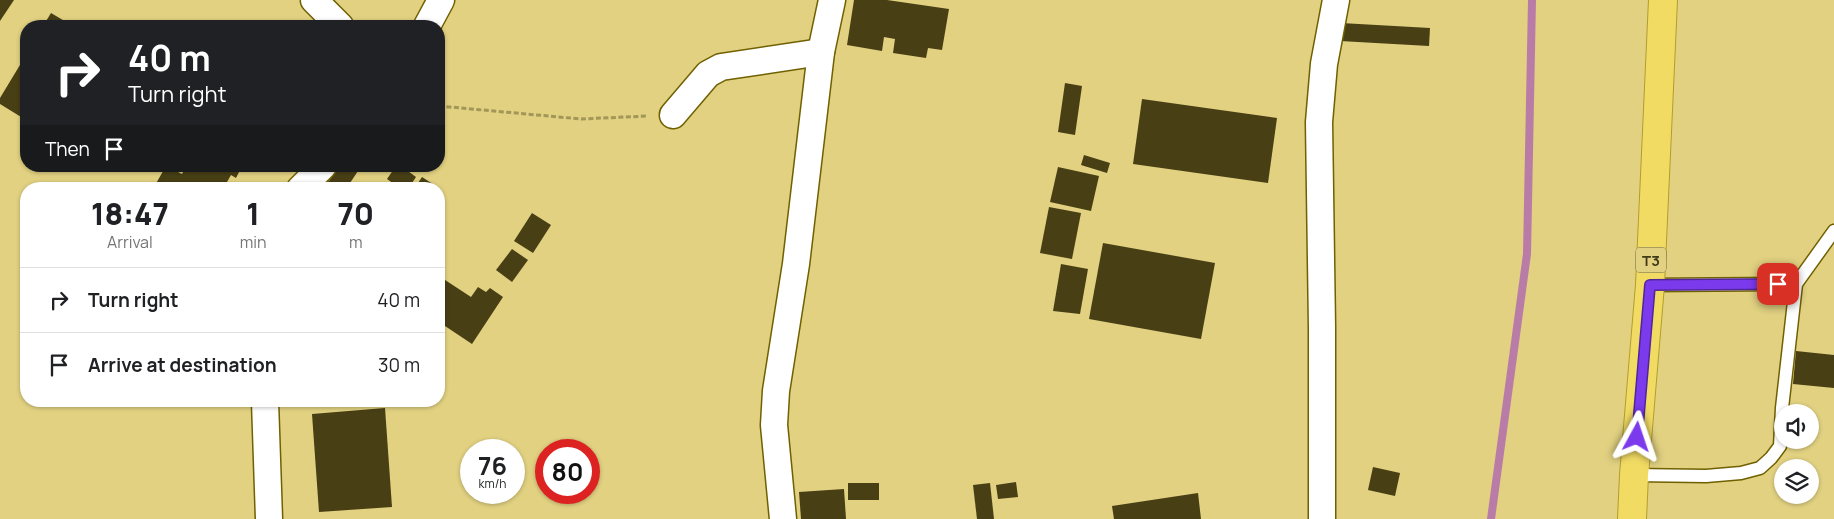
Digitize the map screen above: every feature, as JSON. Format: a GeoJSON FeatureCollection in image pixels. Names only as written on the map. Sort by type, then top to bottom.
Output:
{"type":"FeatureCollection","features":[{"type":"Feature","properties":{"kind":"highway","name":"T3"},"geometry":{"type":"LineString","coordinates":[[1632,519],[1650,285],[1663,0]]}},
{"type":"Feature","properties":{"kind":"street"},"geometry":{"type":"LineString","coordinates":[[314,0],[334,20]]}},
{"type":"Feature","properties":{"kind":"street"},"geometry":{"type":"LineString","coordinates":[[430,20],[441,0]]}},
{"type":"Feature","properties":{"kind":"street"},"geometry":{"type":"LineString","coordinates":[[783,519],[774,425],[776,391],[796,264],[821,52],[832,0]]}},
{"type":"Feature","properties":{"kind":"street"},"geometry":{"type":"LineString","coordinates":[[1322,519],[1319,122],[1324,64],[1336,0]]}},
{"type":"Feature","properties":{"kind":"street"},"geometry":{"type":"LineString","coordinates":[[673,115],[708,74],[721,67],[821,52]]}},
{"type":"Feature","properties":{"kind":"street"},"geometry":{"type":"LineString","coordinates":[[307,182],[317,172]]}},
{"type":"Feature","properties":{"kind":"street"},"geometry":{"type":"LineString","coordinates":[[265,407],[269,519]]}},
{"type":"Feature","properties":{"kind":"lane"},"geometry":{"type":"LineString","coordinates":[[1634,475],[1706,476],[1742,473],[1760,468],[1771,458],[1780,446],[1782,408],[1796,284],[1834,231]]}},
{"type":"Feature","properties":{"kind":"lane"},"geometry":{"type":"LineString","coordinates":[[1650,285],[1796,284]]}},
{"type":"Feature","properties":{"kind":"path"},"geometry":{"type":"LineString","coordinates":[[445,107],[581,119],[673,115]]}},
{"type":"Feature","properties":{"kind":"building"},"geometry":{"type":"Polygon","coordinates":[[[0,0],[14,0],[0,21],[0,0]]]}},
{"type":"Feature","properties":{"kind":"building"},"geometry":{"type":"Polygon","coordinates":[[[854,0],[887,0],[949,9],[942,50],[928,48],[926,58],[893,53],[895,39],[884,37],[882,51],[847,45],[854,0]]]}},
{"type":"Feature","properties":{"kind":"building"},"geometry":{"type":"Polygon","coordinates":[[[51,13],[63,20],[47,20],[51,13]]]}},
{"type":"Feature","properties":{"kind":"building"},"geometry":{"type":"Polygon","coordinates":[[[1341,23],[1430,28],[1429,46],[1340,41],[1341,23]]]}},
{"type":"Feature","properties":{"kind":"building"},"geometry":{"type":"Polygon","coordinates":[[[20,65],[20,116],[0,104],[0,98],[20,65]]]}},
{"type":"Feature","properties":{"kind":"building"},"geometry":{"type":"Polygon","coordinates":[[[1065,83],[1082,86],[1075,135],[1058,132],[1065,83]]]}},
{"type":"Feature","properties":{"kind":"building"},"geometry":{"type":"Polygon","coordinates":[[[1142,99],[1277,118],[1268,183],[1133,164],[1142,99]]]}},
{"type":"Feature","properties":{"kind":"building"},"geometry":{"type":"Polygon","coordinates":[[[1084,155],[1110,163],[1107,173],[1081,165],[1084,155]]]}},
{"type":"Feature","properties":{"kind":"building"},"geometry":{"type":"Polygon","coordinates":[[[1058,167],[1099,176],[1091,211],[1050,202],[1058,167]]]}},
{"type":"Feature","properties":{"kind":"building"},"geometry":{"type":"Polygon","coordinates":[[[163,172],[178,172],[182,174],[183,172],[239,172],[236,178],[231,175],[227,182],[157,182],[163,172]]]}},
{"type":"Feature","properties":{"kind":"building"},"geometry":{"type":"Polygon","coordinates":[[[335,172],[357,172],[351,182],[327,182],[335,172]]]}},
{"type":"Feature","properties":{"kind":"building"},"geometry":{"type":"Polygon","coordinates":[[[392,172],[409,172],[416,177],[413,182],[391,182],[387,179],[392,172]]]}},
{"type":"Feature","properties":{"kind":"building"},"geometry":{"type":"Polygon","coordinates":[[[422,177],[430,182],[419,182],[422,177]]]}},
{"type":"Feature","properties":{"kind":"building"},"geometry":{"type":"Polygon","coordinates":[[[1049,207],[1081,213],[1072,259],[1040,253],[1049,207]]]}},
{"type":"Feature","properties":{"kind":"building"},"geometry":{"type":"Polygon","coordinates":[[[532,213],[551,225],[533,253],[514,241],[532,213]]]}},
{"type":"Feature","properties":{"kind":"building"},"geometry":{"type":"Polygon","coordinates":[[[1103,243],[1215,263],[1201,339],[1089,319],[1103,243]]]}},
{"type":"Feature","properties":{"kind":"building"},"geometry":{"type":"Polygon","coordinates":[[[512,249],[528,260],[512,282],[496,270],[512,249]]]}},
{"type":"Feature","properties":{"kind":"building"},"geometry":{"type":"Polygon","coordinates":[[[1061,264],[1088,269],[1080,314],[1053,311],[1061,264]]]}},
{"type":"Feature","properties":{"kind":"building"},"geometry":{"type":"Polygon","coordinates":[[[445,280],[471,297],[478,287],[486,292],[490,288],[503,297],[472,344],[445,326],[445,280]]]}},
{"type":"Feature","properties":{"kind":"building"},"geometry":{"type":"Polygon","coordinates":[[[1796,351],[1834,355],[1834,388],[1793,384],[1796,351]]]}},
{"type":"Feature","properties":{"kind":"building"},"geometry":{"type":"Polygon","coordinates":[[[385,408],[392,507],[319,512],[312,414],[385,408]]]}},
{"type":"Feature","properties":{"kind":"building"},"geometry":{"type":"Polygon","coordinates":[[[1373,467],[1400,473],[1395,496],[1368,490],[1373,467]]]}},
{"type":"Feature","properties":{"kind":"building"},"geometry":{"type":"Polygon","coordinates":[[[1016,482],[1018,497],[998,499],[996,485],[1016,482]]]}},
{"type":"Feature","properties":{"kind":"building"},"geometry":{"type":"Polygon","coordinates":[[[848,483],[879,483],[879,500],[848,500],[848,483]]]}},
{"type":"Feature","properties":{"kind":"building"},"geometry":{"type":"Polygon","coordinates":[[[990,483],[994,519],[977,519],[973,485],[990,483]]]}},
{"type":"Feature","properties":{"kind":"building"},"geometry":{"type":"Polygon","coordinates":[[[844,489],[846,519],[801,519],[799,492],[844,489]]]}},
{"type":"Feature","properties":{"kind":"building"},"geometry":{"type":"Polygon","coordinates":[[[1198,493],[1201,519],[1114,519],[1112,506],[1198,493]]]}},
{"type":"Feature","properties":{"kind":"waterway"},"geometry":{"type":"LineString","coordinates":[[1491,519],[1527,254],[1532,0]]}},
{"type":"Feature","properties":{"kind":"route"},"geometry":{"type":"LineString","coordinates":[[1637,437],[1650,285],[1778,284]]}}]}
